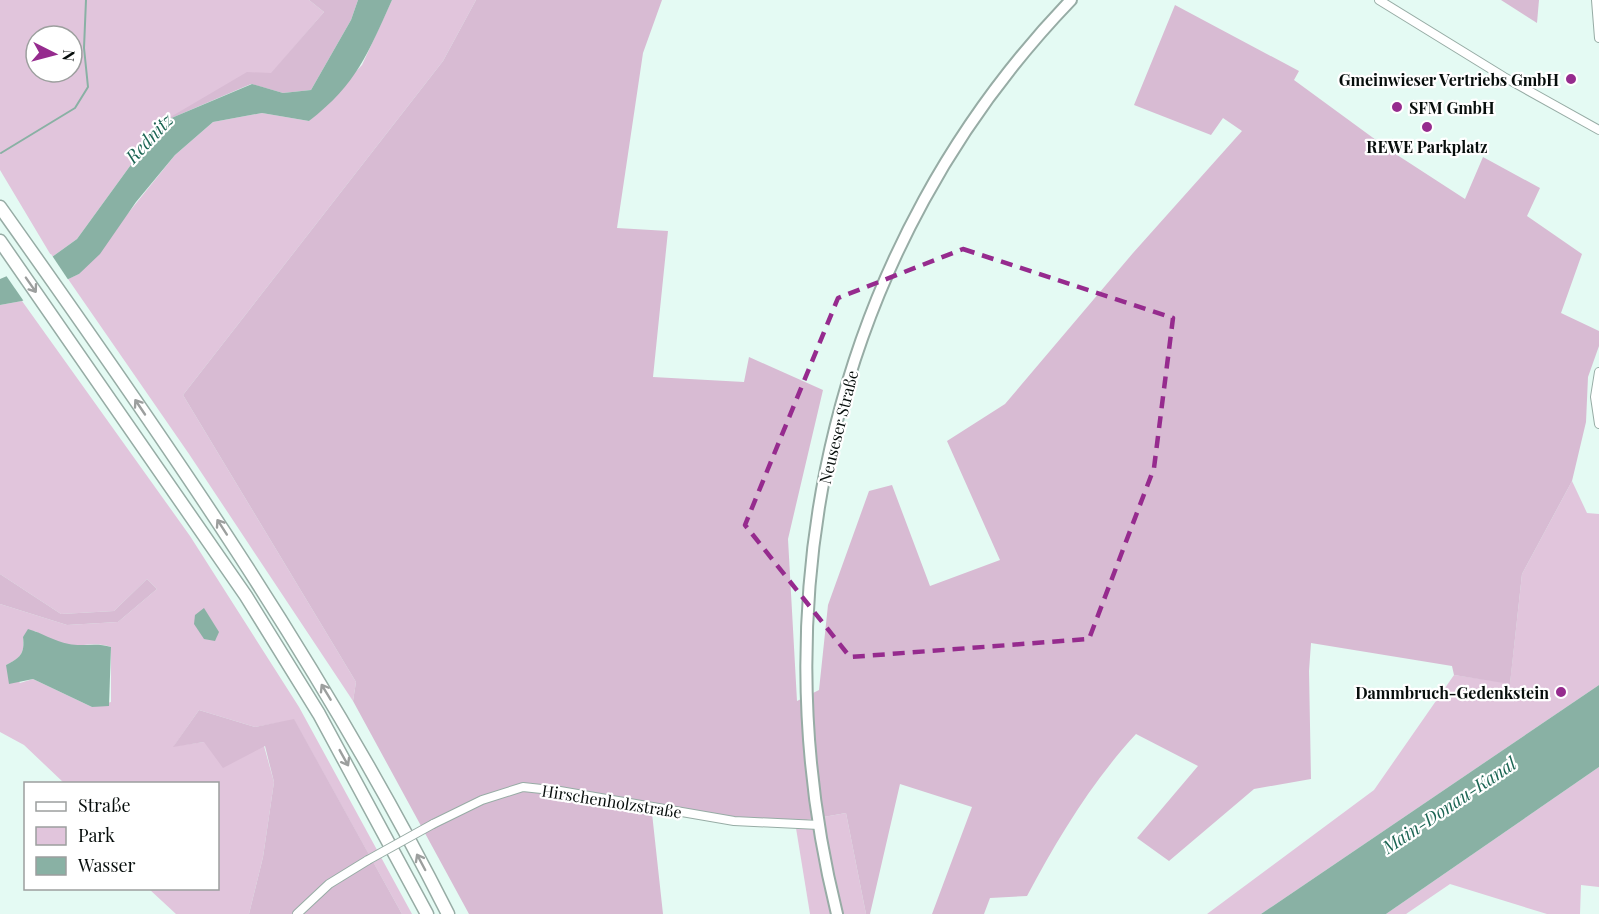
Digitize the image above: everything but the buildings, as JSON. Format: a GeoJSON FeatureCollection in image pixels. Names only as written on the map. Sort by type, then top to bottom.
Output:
{"type":"FeatureCollection","features":[{"type":"Feature","properties":{"kind":"highway"},"geometry":{"type":"LineString","coordinates":[[0,207],[218,520],[299,647],[368,764],[448,914]]}},
{"type":"Feature","properties":{"kind":"highway"},"geometry":{"type":"LineString","coordinates":[[1,243],[210,542],[284,657],[346,761],[428,914]]}},
{"type":"Feature","properties":{"kind":"main road","name":"Neuseser Straße"},"geometry":{"type":"LineString","coordinates":[[837,914],[819,825],[807,725],[806,606],[822,484],[850,374],[886,280],[935,182],[998,87],[1071,0]]}},
{"type":"Feature","properties":{"kind":"street"},"geometry":{"type":"LineString","coordinates":[[1379,0],[1504,77],[1599,130]]}},
{"type":"Feature","properties":{"kind":"street"},"geometry":{"type":"LineString","coordinates":[[1596,0],[1599,38]]}},
{"type":"Feature","properties":{"kind":"street"},"geometry":{"type":"LineString","coordinates":[[1599,372],[1595,397],[1599,424]]}},
{"type":"Feature","properties":{"kind":"street","name":"Hirschenholzstraße"},"geometry":{"type":"LineString","coordinates":[[297,914],[329,884],[368,860],[482,800],[523,787],[560,791],[734,821],[819,825]]}},
{"type":"Feature","properties":{"kind":"highlighted area"},"geometry":{"type":"Polygon","coordinates":[[[963,249],[1173,318],[1154,468],[1089,639],[850,657],[745,525],[838,298],[963,249]]]}},
{"type":"Feature","properties":{"kind":"green space"},"geometry":{"type":"Polygon","coordinates":[[[0,0],[309,0],[324,12],[271,74],[162,122],[77,239],[52,257],[0,170],[0,0]]]}},
{"type":"Feature","properties":{"kind":"green space"},"geometry":{"type":"Polygon","coordinates":[[[392,0],[476,0],[443,61],[183,395],[356,682],[353,701],[189,454],[68,279],[79,274],[175,155],[213,122],[262,113],[309,121],[362,65],[392,0]]]}},
{"type":"Feature","properties":{"kind":"green space"},"geometry":{"type":"Polygon","coordinates":[[[22,301],[190,536],[299,707],[412,914],[402,914],[294,720],[255,727],[199,710],[174,746],[204,742],[264,746],[274,782],[263,857],[249,914],[176,914],[150,890],[219,890],[219,782],[63,782],[24,745],[0,732],[0,604],[67,625],[118,622],[157,589],[147,579],[114,611],[61,614],[0,574],[0,305],[22,301]],[[35,631],[23,637],[23,648],[20,655],[6,665],[20,683],[33,679],[92,707],[111,702],[111,647],[96,644],[67,644],[52,640],[35,631]]]}},
{"type":"Feature","properties":{"kind":"green space"},"geometry":{"type":"Polygon","coordinates":[[[1572,481],[1587,513],[1599,514],[1599,685],[1261,914],[1207,914],[1374,790],[1454,675],[1510,683],[1522,574],[1572,481]]]}},
{"type":"Feature","properties":{"kind":"green space"},"geometry":{"type":"Polygon","coordinates":[[[1599,767],[1599,887],[1581,885],[1580,914],[1547,914],[1450,884],[1406,914],[1386,914],[1599,767]]]}},
{"type":"Feature","properties":{"kind":"green space"},"geometry":{"type":"Polygon","coordinates":[[[846,813],[866,914],[810,914],[795,822],[846,813]]]}},
{"type":"Feature","properties":{"kind":"shaded area"},"geometry":{"type":"Polygon","coordinates":[[[309,0],[358,0],[351,20],[311,90],[283,93],[251,84],[162,122],[247,72],[271,73],[324,12],[309,0]]]}},
{"type":"Feature","properties":{"kind":"shaded area"},"geometry":{"type":"Polygon","coordinates":[[[476,0],[662,0],[643,53],[617,228],[668,231],[653,377],[744,382],[749,357],[823,390],[788,539],[797,701],[819,690],[828,605],[869,491],[892,485],[930,586],[1000,560],[947,441],[1005,404],[1133,253],[1242,131],[1223,118],[1211,135],[1134,105],[1175,5],[1299,71],[1294,80],[1391,151],[1465,199],[1483,157],[1540,188],[1527,216],[1582,254],[1561,313],[1599,331],[1599,346],[1588,377],[1586,422],[1572,481],[1522,574],[1510,684],[1454,675],[1452,666],[1311,643],[1309,671],[1311,779],[1254,789],[1169,861],[1137,838],[1198,766],[1136,734],[1104,772],[1076,812],[1027,896],[990,898],[984,914],[932,914],[972,807],[900,784],[870,914],[866,914],[846,813],[795,822],[735,818],[651,804],[663,914],[469,914],[353,701],[356,682],[183,395],[443,61],[476,0]]]}},
{"type":"Feature","properties":{"kind":"shaded area"},"geometry":{"type":"Polygon","coordinates":[[[1501,0],[1539,0],[1537,23],[1501,0]]]}},
{"type":"Feature","properties":{"kind":"shaded area"},"geometry":{"type":"Polygon","coordinates":[[[0,574],[61,614],[114,611],[147,579],[157,589],[118,622],[67,625],[0,604],[0,574]]]}},
{"type":"Feature","properties":{"kind":"shaded area"},"geometry":{"type":"Polygon","coordinates":[[[199,710],[255,727],[294,719],[402,914],[249,914],[263,857],[274,782],[265,746],[223,768],[204,742],[173,747],[199,710]]]}},
{"type":"Feature","properties":{"kind":"water"},"geometry":{"type":"Polygon","coordinates":[[[358,0],[392,0],[360,66],[339,94],[309,121],[262,113],[213,122],[175,155],[136,202],[100,254],[79,274],[22,301],[0,305],[0,279],[52,257],[77,239],[162,122],[252,84],[283,93],[311,90],[351,20],[358,0]]]}},
{"type":"Feature","properties":{"kind":"water"},"geometry":{"type":"Polygon","coordinates":[[[204,608],[219,632],[215,641],[204,639],[194,624],[195,615],[204,608]]]}},
{"type":"Feature","properties":{"kind":"water"},"geometry":{"type":"Polygon","coordinates":[[[28,629],[69,644],[111,647],[109,706],[92,707],[33,679],[9,684],[6,665],[20,655],[23,648],[23,637],[28,629]]]}},
{"type":"Feature","properties":{"kind":"water","name":"Main-Donau-Kanal"},"geometry":{"type":"Polygon","coordinates":[[[1599,685],[1599,767],[1386,914],[1261,914],[1599,685]]]}},
{"type":"Feature","properties":{"kind":"pier"},"geometry":{"type":"Polygon","coordinates":[[[51,254],[69,281],[25,303],[5,274],[51,254]]]}},
{"type":"Feature","properties":{"kind":"waterway"},"geometry":{"type":"LineString","coordinates":[[1,153],[75,108],[88,87],[84,48],[86,0]]}},
{"type":"Feature","properties":{"kind":"place","name":"Gmeinwieser Vertriebs GmbH"},"geometry":{"type":"Point","coordinates":[1571,79]}},
{"type":"Feature","properties":{"kind":"place","name":"SFM GmbH"},"geometry":{"type":"Point","coordinates":[1397,107]}},
{"type":"Feature","properties":{"kind":"place","name":"REWE Parkplatz"},"geometry":{"type":"Point","coordinates":[1427,127]}},
{"type":"Feature","properties":{"kind":"place","name":"Dammbruch-Gedenkstein"},"geometry":{"type":"Point","coordinates":[1561,692]}},
{"type":"Feature","properties":{"kind":"water label","name":"Rednitz"},"geometry":{"type":"Point","coordinates":[149,138]}}]}
